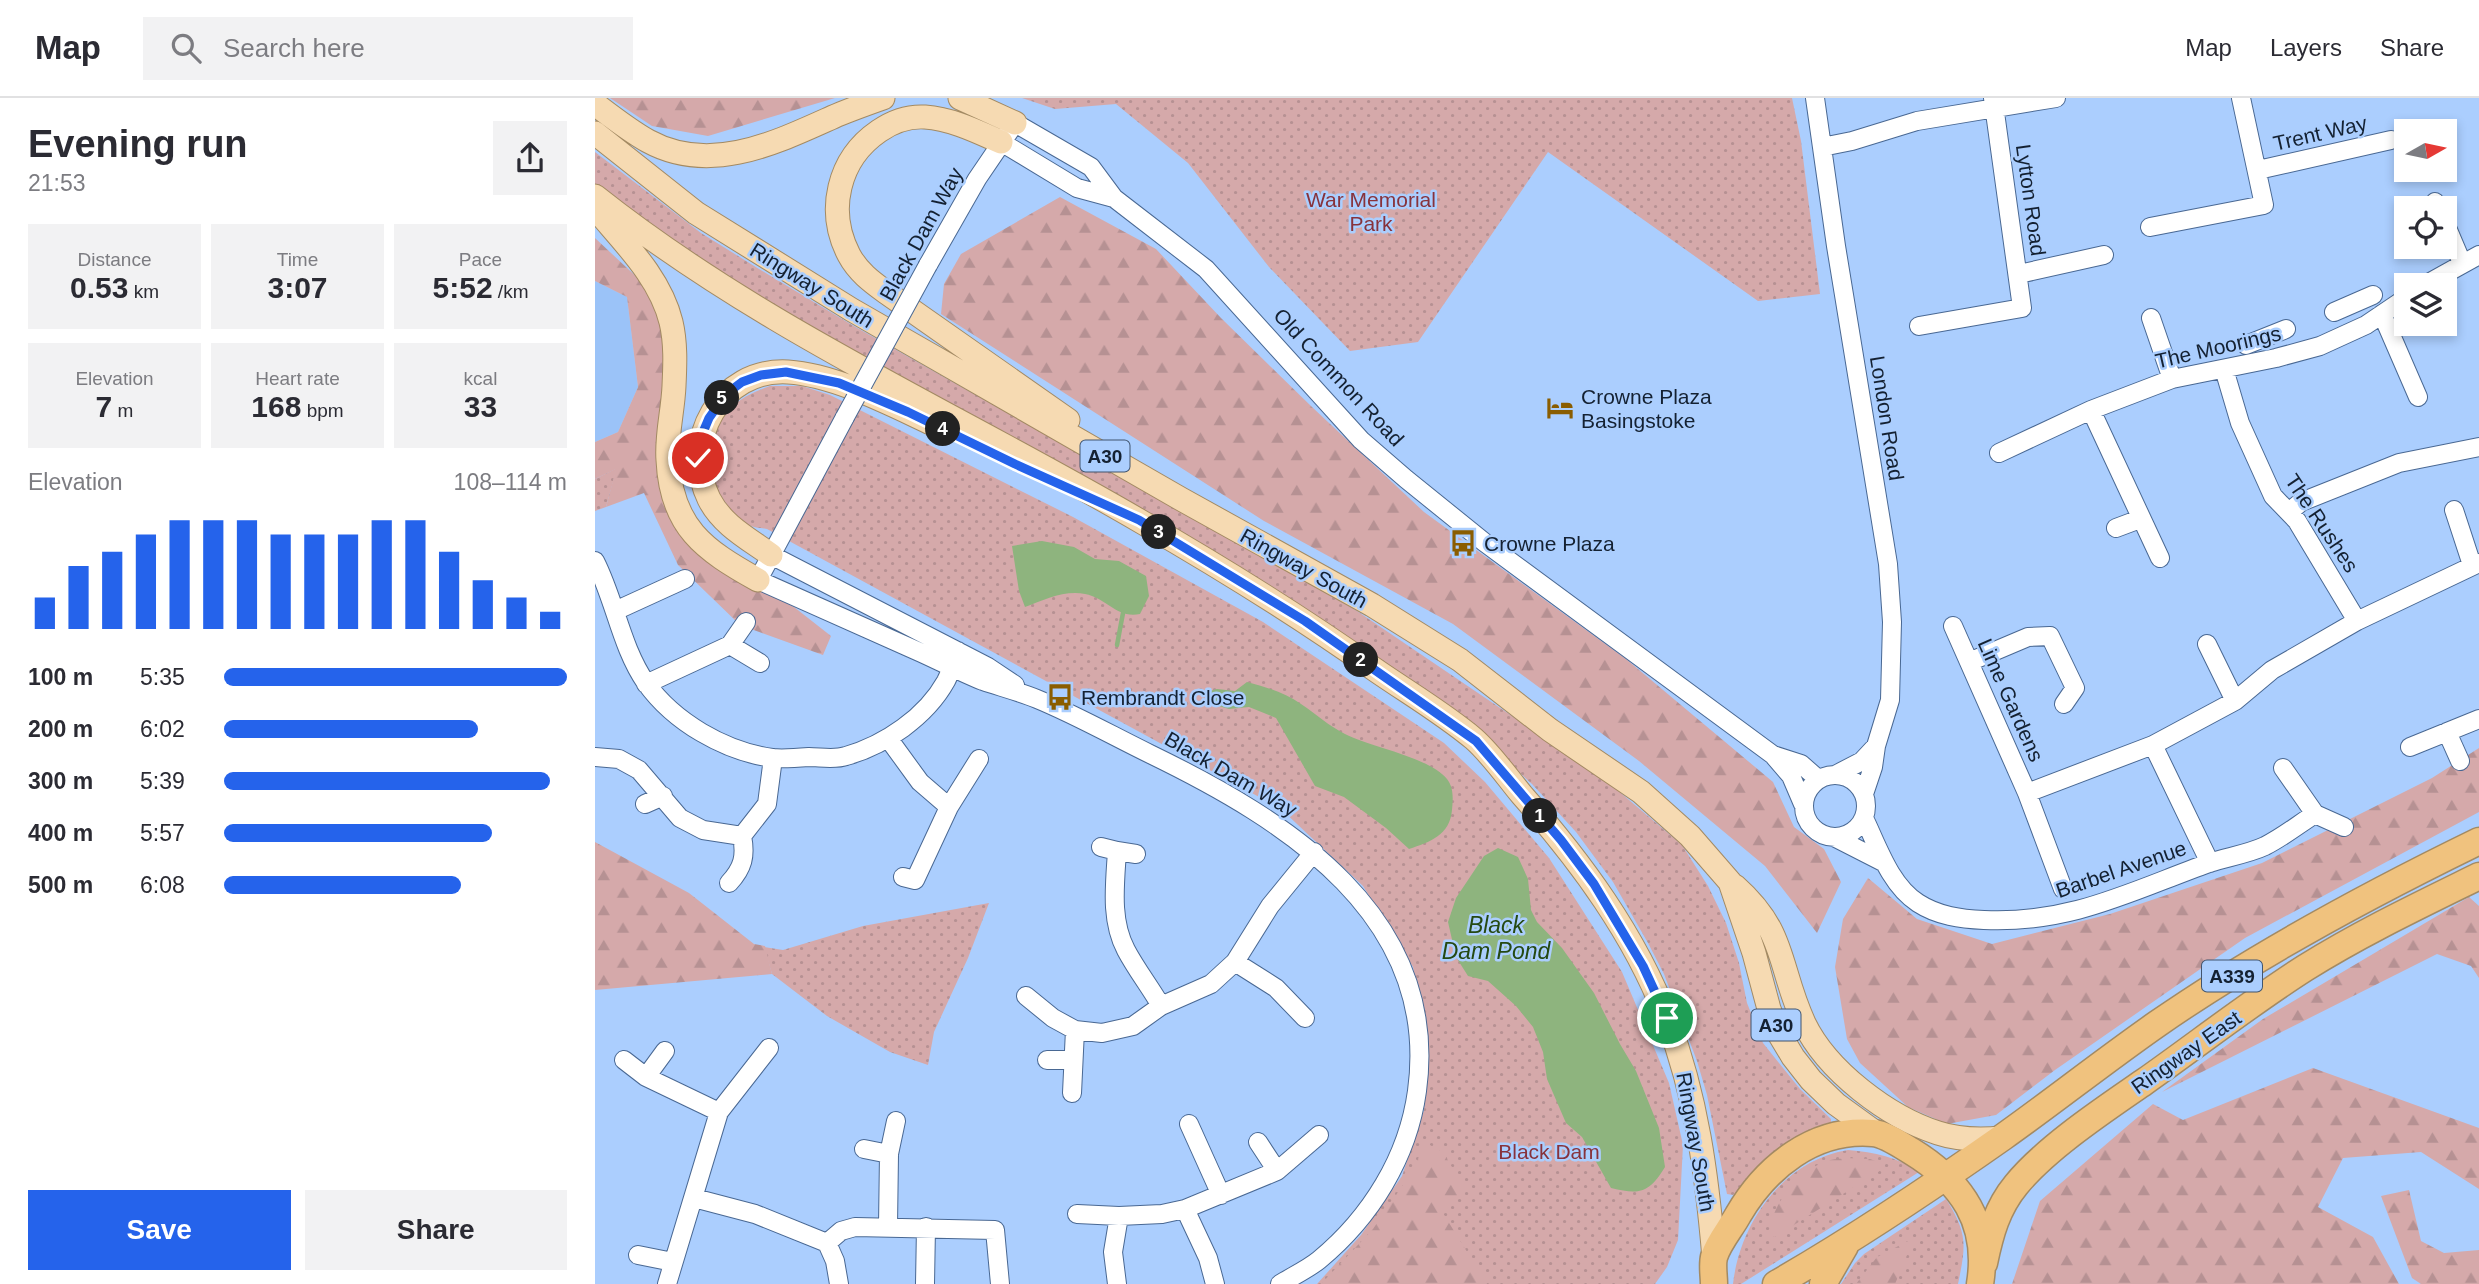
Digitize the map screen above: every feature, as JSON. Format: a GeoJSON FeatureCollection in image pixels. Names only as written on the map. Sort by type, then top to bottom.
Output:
{"type":"FeatureCollection","features":[{"type":"Feature","properties":{"kind":"highway","name":"Ringway East"},"geometry":{"type":"LineString","coordinates":[[1776,1284],[1848,1241],[1946,1176],[2158,1023],[2216,986],[2346,909],[2479,841]]}},
{"type":"Feature","properties":{"kind":"highway","name":"Ringway East"},"geometry":{"type":"LineString","coordinates":[[1982,1273],[1993,1226],[2006,1199],[2025,1174],[2052,1151],[2113,1104],[2305,968],[2387,922],[2479,876]]}},
{"type":"Feature","properties":{"kind":"highway"},"geometry":{"type":"LineString","coordinates":[[1693,1284],[1714,1271],[1753,1192],[1776,1167],[1798,1152],[1828,1138],[1847,1134],[1876,1133],[1918,1155],[1946,1176],[1962,1195],[1977,1224],[1982,1273]]}},
{"type":"Feature","properties":{"kind":"highway"},"geometry":{"type":"LineString","coordinates":[[1823,1284],[1848,1241]]}},
{"type":"Feature","properties":{"kind":"main road"},"geometry":{"type":"LineString","coordinates":[[595,104],[649,142],[697,156],[751,151],[797,135],[835,116],[883,98]]}},
{"type":"Feature","properties":{"kind":"main road"},"geometry":{"type":"LineString","coordinates":[[960,98],[1015,123]]}},
{"type":"Feature","properties":{"kind":"main road"},"geometry":{"type":"LineString","coordinates":[[1002,142],[956,122],[923,117],[905,119],[887,126],[865,141],[842,177],[837,205],[839,231],[848,254],[858,271],[887,293],[1181,499]]}},
{"type":"Feature","properties":{"kind":"main road","name":"Ringway South"},"geometry":{"type":"LineString","coordinates":[[595,133],[696,213],[755,250],[955,371],[1372,605],[1460,660],[1550,730],[1641,792],[1690,836],[1730,882],[1754,953],[1769,1009],[1785,1045],[1823,1092],[1876,1133]]}},
{"type":"Feature","properties":{"kind":"main road","name":"Ringway South"},"geometry":{"type":"LineString","coordinates":[[595,196],[718,285],[893,386],[1139,520],[1305,621],[1476,741],[1561,840],[1609,907],[1643,966],[1667,1018],[1696,1116],[1704,1161],[1714,1271]]}},
{"type":"Feature","properties":{"kind":"main road"},"geometry":{"type":"LineString","coordinates":[[595,208],[646,270],[662,295],[672,323],[675,362],[668,460],[673,493],[683,520],[697,538],[725,562],[758,580]]}},
{"type":"Feature","properties":{"kind":"main road"},"geometry":{"type":"LineString","coordinates":[[771,555],[725,522],[709,500],[698,458],[701,437],[709,418],[726,394],[752,378],[786,372],[839,383],[908,412],[1139,520]]}},
{"type":"Feature","properties":{"kind":"main road"},"geometry":{"type":"LineString","coordinates":[[1730,882],[1749,899],[1770,927],[1785,962],[1806,1026],[1842,1073],[1882,1104],[1927,1129],[1975,1139],[2002,1138]]}},
{"type":"Feature","properties":{"kind":"street","name":"London Road"},"geometry":{"type":"LineString","coordinates":[[1815,98],[1888,564],[1892,682],[1890,700],[1864,794]]}},
{"type":"Feature","properties":{"kind":"street"},"geometry":{"type":"LineString","coordinates":[[1822,147],[1995,103],[2056,98]]}},
{"type":"Feature","properties":{"kind":"street"},"geometry":{"type":"LineString","coordinates":[[2150,227],[2265,205],[2241,98]]}},
{"type":"Feature","properties":{"kind":"street","name":"Lytton Road"},"geometry":{"type":"LineString","coordinates":[[1919,326],[2022,308],[2019,274],[2005,196],[1995,103]]}},
{"type":"Feature","properties":{"kind":"street","name":"Black Dam Way"},"geometry":{"type":"LineString","coordinates":[[955,659],[758,580],[928,265],[977,178],[1015,123]]}},
{"type":"Feature","properties":{"kind":"street","name":"Old Common Road"},"geometry":{"type":"LineString","coordinates":[[1015,123],[1091,167],[1114,198],[1206,269],[1361,440],[1406,479],[1484,541],[1773,755],[1791,776],[1803,804]]}},
{"type":"Feature","properties":{"kind":"street","name":"Trent Way"},"geometry":{"type":"LineString","coordinates":[[2258,170],[2391,140]]}},
{"type":"Feature","properties":{"kind":"street","name":"Old Common Road"},"geometry":{"type":"LineString","coordinates":[[1002,142],[1077,188],[1114,198]]}},
{"type":"Feature","properties":{"kind":"street"},"geometry":{"type":"LineString","coordinates":[[2457,251],[2462,263]]}},
{"type":"Feature","properties":{"kind":"street"},"geometry":{"type":"LineString","coordinates":[[2019,274],[2104,255]]}},
{"type":"Feature","properties":{"kind":"street"},"geometry":{"type":"LineString","coordinates":[[2445,273],[2479,255]]}},
{"type":"Feature","properties":{"kind":"street"},"geometry":{"type":"LineString","coordinates":[[2334,312],[2373,295]]}},
{"type":"Feature","properties":{"kind":"street"},"geometry":{"type":"LineString","coordinates":[[2351,304],[2366,325]]}},
{"type":"Feature","properties":{"kind":"street","name":"The Moorings"},"geometry":{"type":"LineString","coordinates":[[1999,453],[2091,410],[2172,379],[2277,358],[2320,345],[2366,325],[2394,306]]}},
{"type":"Feature","properties":{"kind":"street"},"geometry":{"type":"LineString","coordinates":[[2382,313],[2418,397]]}},
{"type":"Feature","properties":{"kind":"street"},"geometry":{"type":"LineString","coordinates":[[2151,318],[2172,379]]}},
{"type":"Feature","properties":{"kind":"street"},"geometry":{"type":"LineString","coordinates":[[2246,345],[2286,329]]}},
{"type":"Feature","properties":{"kind":"street"},"geometry":{"type":"LineString","coordinates":[[2267,337],[2277,358]]}},
{"type":"Feature","properties":{"kind":"street","name":"The Rushes"},"geometry":{"type":"LineString","coordinates":[[2224,369],[2240,423],[2273,496],[2309,539],[2357,621]]}},
{"type":"Feature","properties":{"kind":"street"},"geometry":{"type":"LineString","coordinates":[[2091,410],[2160,558]]}},
{"type":"Feature","properties":{"kind":"street"},"geometry":{"type":"LineString","coordinates":[[2288,512],[2301,502],[2399,463],[2479,447]]}},
{"type":"Feature","properties":{"kind":"street"},"geometry":{"type":"LineString","coordinates":[[2153,745],[2235,701],[2272,670],[2357,621],[2475,564],[2454,510]]}},
{"type":"Feature","properties":{"kind":"street"},"geometry":{"type":"LineString","coordinates":[[2116,528],[2140,519]]}},
{"type":"Feature","properties":{"kind":"street","name":"Black Dam Way"},"geometry":{"type":"LineString","coordinates":[[771,555],[888,617],[955,659],[981,680],[1035,698],[1176,766],[1254,809],[1314,852],[1355,892],[1383,931],[1403,971],[1416,1021],[1419,1076],[1413,1119],[1396,1165],[1373,1202],[1318,1260],[1280,1284]]}},
{"type":"Feature","properties":{"kind":"street"},"geometry":{"type":"LineString","coordinates":[[600,562],[628,648],[646,684],[680,719],[718,741],[773,758],[844,757],[888,738],[933,699],[946,681],[955,659]]}},
{"type":"Feature","properties":{"kind":"street"},"geometry":{"type":"LineString","coordinates":[[615,611],[685,579]]}},
{"type":"Feature","properties":{"kind":"street"},"geometry":{"type":"LineString","coordinates":[[646,684],[730,645],[746,622]]}},
{"type":"Feature","properties":{"kind":"street","name":"Lime Gardens"},"geometry":{"type":"LineString","coordinates":[[1953,626],[2027,793],[2063,889]]}},
{"type":"Feature","properties":{"kind":"street"},"geometry":{"type":"LineString","coordinates":[[1969,662],[2028,637],[2050,636],[2075,688],[2064,704]]}},
{"type":"Feature","properties":{"kind":"street"},"geometry":{"type":"LineString","coordinates":[[2207,644],[2235,701]]}},
{"type":"Feature","properties":{"kind":"street"},"geometry":{"type":"LineString","coordinates":[[730,645],[760,663]]}},
{"type":"Feature","properties":{"kind":"street"},"geometry":{"type":"LineString","coordinates":[[2410,747],[2479,719]]}},
{"type":"Feature","properties":{"kind":"street"},"geometry":{"type":"LineString","coordinates":[[2447,732],[2460,761]]}},
{"type":"Feature","properties":{"kind":"street"},"geometry":{"type":"LineString","coordinates":[[888,738],[920,782],[949,807]]}},
{"type":"Feature","properties":{"kind":"street","name":"Lime Gardens"},"geometry":{"type":"LineString","coordinates":[[2027,793],[2153,745]]}},
{"type":"Feature","properties":{"kind":"street","name":"Barbel Avenue"},"geometry":{"type":"LineString","coordinates":[[1864,818],[1885,863],[1902,887],[1917,902],[1934,911],[1958,919],[2003,921],[2044,918],[2083,911],[2210,863],[2153,745]]}},
{"type":"Feature","properties":{"kind":"street"},"geometry":{"type":"LineString","coordinates":[[1837,775],[1850,778],[1858,785],[1864,794],[1866,810],[1858,828],[1850,834],[1836,838],[1817,833],[1809,825],[1804,816],[1803,804],[1807,790],[1818,779],[1837,775],[1862,761],[1876,746]]}},
{"type":"Feature","properties":{"kind":"street","name":"Old Common Road"},"geometry":{"type":"LineString","coordinates":[[1773,755],[1801,764],[1818,779]]}},
{"type":"Feature","properties":{"kind":"street"},"geometry":{"type":"LineString","coordinates":[[595,757],[619,759],[639,770],[680,818],[703,830],[742,836]]}},
{"type":"Feature","properties":{"kind":"street"},"geometry":{"type":"LineString","coordinates":[[729,883],[740,871],[745,854],[742,836],[767,804],[773,758]]}},
{"type":"Feature","properties":{"kind":"street"},"geometry":{"type":"LineString","coordinates":[[903,877],[915,880],[949,807],[979,759]]}},
{"type":"Feature","properties":{"kind":"street"},"geometry":{"type":"LineString","coordinates":[[2283,768],[2315,814],[2344,827]]}},
{"type":"Feature","properties":{"kind":"street"},"geometry":{"type":"LineString","coordinates":[[645,804],[663,796]]}},
{"type":"Feature","properties":{"kind":"street"},"geometry":{"type":"LineString","coordinates":[[2210,863],[2265,846],[2315,814]]}},
{"type":"Feature","properties":{"kind":"street","name":"Barbel Avenue"},"geometry":{"type":"LineString","coordinates":[[1836,838],[1885,863]]}},
{"type":"Feature","properties":{"kind":"street"},"geometry":{"type":"LineString","coordinates":[[1136,854],[1109,849],[1118,927],[1125,949],[1161,1006]]}},
{"type":"Feature","properties":{"kind":"street"},"geometry":{"type":"LineString","coordinates":[[1026,996],[1053,1018],[1075,1030],[1088,1033],[1122,1030],[1133,1026],[1161,1006],[1211,984],[1235,962],[1270,906],[1314,852]]}},
{"type":"Feature","properties":{"kind":"street"},"geometry":{"type":"LineString","coordinates":[[1235,962],[1284,990],[1305,1018]]}},
{"type":"Feature","properties":{"kind":"street"},"geometry":{"type":"LineString","coordinates":[[1072,1093],[1075,1030]]}},
{"type":"Feature","properties":{"kind":"street"},"geometry":{"type":"LineString","coordinates":[[646,1077],[665,1051]]}},
{"type":"Feature","properties":{"kind":"street"},"geometry":{"type":"LineString","coordinates":[[667,1284],[719,1112],[770,1055]]}},
{"type":"Feature","properties":{"kind":"street"},"geometry":{"type":"LineString","coordinates":[[624,1060],[646,1077],[719,1112]]}},
{"type":"Feature","properties":{"kind":"street"},"geometry":{"type":"LineString","coordinates":[[1047,1060],[1073,1060]]}},
{"type":"Feature","properties":{"kind":"street"},"geometry":{"type":"LineString","coordinates":[[888,1226],[889,1154],[896,1121]]}},
{"type":"Feature","properties":{"kind":"street"},"geometry":{"type":"LineString","coordinates":[[1189,1124],[1197,1164],[1221,1195]]}},
{"type":"Feature","properties":{"kind":"street"},"geometry":{"type":"LineString","coordinates":[[1077,1214],[1119,1216],[1162,1214],[1185,1209],[1277,1171],[1319,1135]]}},
{"type":"Feature","properties":{"kind":"street"},"geometry":{"type":"LineString","coordinates":[[1258,1143],[1277,1171]]}},
{"type":"Feature","properties":{"kind":"street"},"geometry":{"type":"LineString","coordinates":[[864,1149],[889,1154]]}},
{"type":"Feature","properties":{"kind":"street"},"geometry":{"type":"LineString","coordinates":[[694,1198],[755,1214],[827,1243],[835,1261],[839,1284]]}},
{"type":"Feature","properties":{"kind":"street"},"geometry":{"type":"LineString","coordinates":[[1185,1209],[1208,1258],[1215,1284]]}},
{"type":"Feature","properties":{"kind":"street"},"geometry":{"type":"LineString","coordinates":[[1117,1284],[1113,1252],[1119,1216]]}},
{"type":"Feature","properties":{"kind":"street"},"geometry":{"type":"LineString","coordinates":[[827,1243],[841,1231],[855,1227],[995,1230],[1000,1284]]}},
{"type":"Feature","properties":{"kind":"street"},"geometry":{"type":"LineString","coordinates":[[925,1284],[926,1227]]}},
{"type":"Feature","properties":{"kind":"street"},"geometry":{"type":"LineString","coordinates":[[638,1255],[673,1262]]}},
{"type":"Feature","properties":{"kind":"shaded area"},"geometry":{"type":"Polygon","coordinates":[[[595,281],[627,297],[638,387],[618,432],[595,442],[595,281]]]}},
{"type":"Feature","properties":{"kind":"green space"},"geometry":{"type":"Polygon","coordinates":[[[610,98],[835,98],[708,136],[652,126],[610,98]]]}},
{"type":"Feature","properties":{"kind":"green space","name":"War Memorial Park"},"geometry":{"type":"Polygon","coordinates":[[[1022,98],[1792,98],[1801,141],[1820,294],[1758,301],[1548,152],[1418,342],[1350,351],[1269,267],[1188,163],[1116,104],[1055,109],[1022,98]]]}},
{"type":"Feature","properties":{"kind":"green space"},"geometry":{"type":"Polygon","coordinates":[[[595,152],[701,233],[759,269],[852,325],[1354,609],[1602,777],[1682,845],[1708,886],[1726,923],[1739,963],[1747,1003],[1763,1043],[1800,1089],[1831,1119],[1831,1123],[1733,1195],[1727,1194],[1707,1095],[1664,974],[1613,882],[1576,832],[1532,784],[1472,730],[721,274],[595,185],[595,152]]]}},
{"type":"Feature","properties":{"kind":"green space"},"geometry":{"type":"Polygon","coordinates":[[[1060,197],[1156,249],[1221,318],[1424,512],[1626,659],[1773,782],[1794,827],[1824,849],[1841,882],[1817,933],[1765,866],[1639,761],[1453,624],[1264,521],[941,314],[944,284],[961,254],[1060,197]]]}},
{"type":"Feature","properties":{"kind":"green space"},"geometry":{"type":"Polygon","coordinates":[[[595,238],[642,282],[661,318],[668,361],[664,403],[656,440],[660,472],[677,524],[707,562],[794,607],[831,636],[823,655],[740,625],[678,565],[644,493],[606,507],[616,469],[595,479],[595,442],[618,432],[638,387],[627,297],[595,281],[595,238]]]}},
{"type":"Feature","properties":{"kind":"green space","name":"Black Dam"},"geometry":{"type":"Polygon","coordinates":[[[770,386],[802,386],[830,395],[1073,517],[1263,622],[1444,743],[1485,782],[1549,858],[1622,972],[1669,1083],[1683,1145],[1678,1240],[1667,1267],[1655,1284],[1317,1284],[1361,1235],[1402,1176],[1424,1110],[1428,1045],[1413,967],[1363,886],[1281,809],[767,529],[747,525],[737,517],[715,485],[710,463],[711,441],[721,419],[731,407],[770,386]]]}},
{"type":"Feature","properties":{"kind":"green space"},"geometry":{"type":"Polygon","coordinates":[[[617,468],[606,507],[595,511],[595,479],[617,468]]]}},
{"type":"Feature","properties":{"kind":"green space"},"geometry":{"type":"Polygon","coordinates":[[[2479,748],[2479,812],[2245,938],[2055,1070],[1996,1115],[1947,1124],[1908,1107],[1860,1063],[1847,1039],[1835,967],[1843,919],[1868,878],[1917,919],[1992,944],[2110,914],[2262,863],[2432,778],[2479,748]]]}},
{"type":"Feature","properties":{"kind":"green space"},"geometry":{"type":"Polygon","coordinates":[[[595,842],[689,893],[754,944],[765,946],[772,974],[595,990],[595,842]]]}},
{"type":"Feature","properties":{"kind":"green space"},"geometry":{"type":"Polygon","coordinates":[[[2469,897],[2479,906],[2479,978],[2471,966],[2437,954],[2162,1092],[2263,1019],[2469,897]]]}},
{"type":"Feature","properties":{"kind":"green space"},"geometry":{"type":"Polygon","coordinates":[[[989,903],[968,958],[934,1032],[928,1065],[890,1052],[827,1016],[772,974],[764,947],[783,950],[863,926],[989,903]]]}},
{"type":"Feature","properties":{"kind":"green space"},"geometry":{"type":"Polygon","coordinates":[[[2313,1068],[2479,1128],[2479,1189],[2421,1152],[2343,1158],[2318,1207],[2373,1237],[2399,1284],[2012,1284],[2040,1201],[2153,1104],[2183,1120],[2313,1068]]]}},
{"type":"Feature","properties":{"kind":"green space"},"geometry":{"type":"Polygon","coordinates":[[[1426,1143],[1443,1152],[1466,1191],[1441,1210],[1487,1284],[1321,1284],[1373,1229],[1411,1173],[1426,1143]]]}},
{"type":"Feature","properties":{"kind":"green space"},"geometry":{"type":"Polygon","coordinates":[[[1848,1150],[1885,1156],[1919,1172],[1741,1284],[1733,1284],[1745,1238],[1769,1198],[1785,1180],[1804,1166],[1825,1156],[1848,1150]]]}},
{"type":"Feature","properties":{"kind":"green space"},"geometry":{"type":"Polygon","coordinates":[[[1846,1158],[1870,1159],[1881,1163],[1881,1170],[1775,1237],[1769,1236],[1774,1214],[1786,1192],[1814,1167],[1824,1162],[1846,1158]]]}},
{"type":"Feature","properties":{"kind":"green space"},"geometry":{"type":"Polygon","coordinates":[[[2409,1190],[2421,1241],[2444,1253],[2479,1250],[2479,1284],[2421,1284],[2412,1278],[2381,1196],[2409,1190]]]}},
{"type":"Feature","properties":{"kind":"green space"},"geometry":{"type":"Polygon","coordinates":[[[1946,1199],[1962,1231],[1964,1249],[1958,1284],[1841,1284],[1864,1254],[1946,1199]]]}},
{"type":"Feature","properties":{"kind":"green space"},"geometry":{"type":"Polygon","coordinates":[[[1914,1238],[1895,1284],[1856,1284],[1877,1257],[1914,1238]]]}},
{"type":"Feature","properties":{"kind":"water"},"geometry":{"type":"Polygon","coordinates":[[[1042,541],[1074,547],[1095,559],[1119,561],[1146,576],[1149,596],[1140,614],[1125,614],[1093,596],[1077,593],[1054,596],[1025,607],[1019,591],[1012,546],[1042,541]]]}},
{"type":"Feature","properties":{"kind":"water"},"geometry":{"type":"Polygon","coordinates":[[[1247,682],[1288,697],[1345,734],[1438,771],[1447,779],[1452,790],[1452,810],[1447,826],[1438,836],[1409,849],[1344,797],[1315,786],[1276,718],[1249,707],[1229,709],[1205,702],[1206,692],[1217,689],[1235,691],[1247,682]]]}},
{"type":"Feature","properties":{"kind":"water","name":"Black Dam Pond"},"geometry":{"type":"Polygon","coordinates":[[[1498,848],[1518,857],[1528,879],[1531,910],[1537,922],[1562,948],[1594,993],[1636,1071],[1659,1128],[1665,1167],[1654,1182],[1643,1190],[1611,1188],[1582,1137],[1566,1123],[1547,1079],[1543,1052],[1533,1027],[1516,1006],[1488,981],[1468,976],[1456,957],[1448,922],[1456,898],[1484,856],[1498,848]]]}},
{"type":"Feature","properties":{"kind":"waterway"},"geometry":{"type":"LineString","coordinates":[[1117,645],[1123,613]]}},
{"type":"Feature","properties":{"kind":"place","name":"Crowne Plaza Basingstoke"},"geometry":{"type":"Point","coordinates":[1560,408]}},
{"type":"Feature","properties":{"kind":"place","name":"Crowne Plaza"},"geometry":{"type":"Point","coordinates":[1463,543]}},
{"type":"Feature","properties":{"kind":"place","name":"Rembrandt Close"},"geometry":{"type":"Point","coordinates":[1060,697]}},
{"type":"Feature","properties":{"kind":"route"},"geometry":{"type":"LineString","coordinates":[[698,458],[701,437],[709,418],[719,401],[742,382],[761,375],[786,372],[809,375],[839,383],[908,412],[1139,520],[1305,621],[1476,741],[1561,840],[1594,884],[1643,966],[1667,1018]]}}]}
